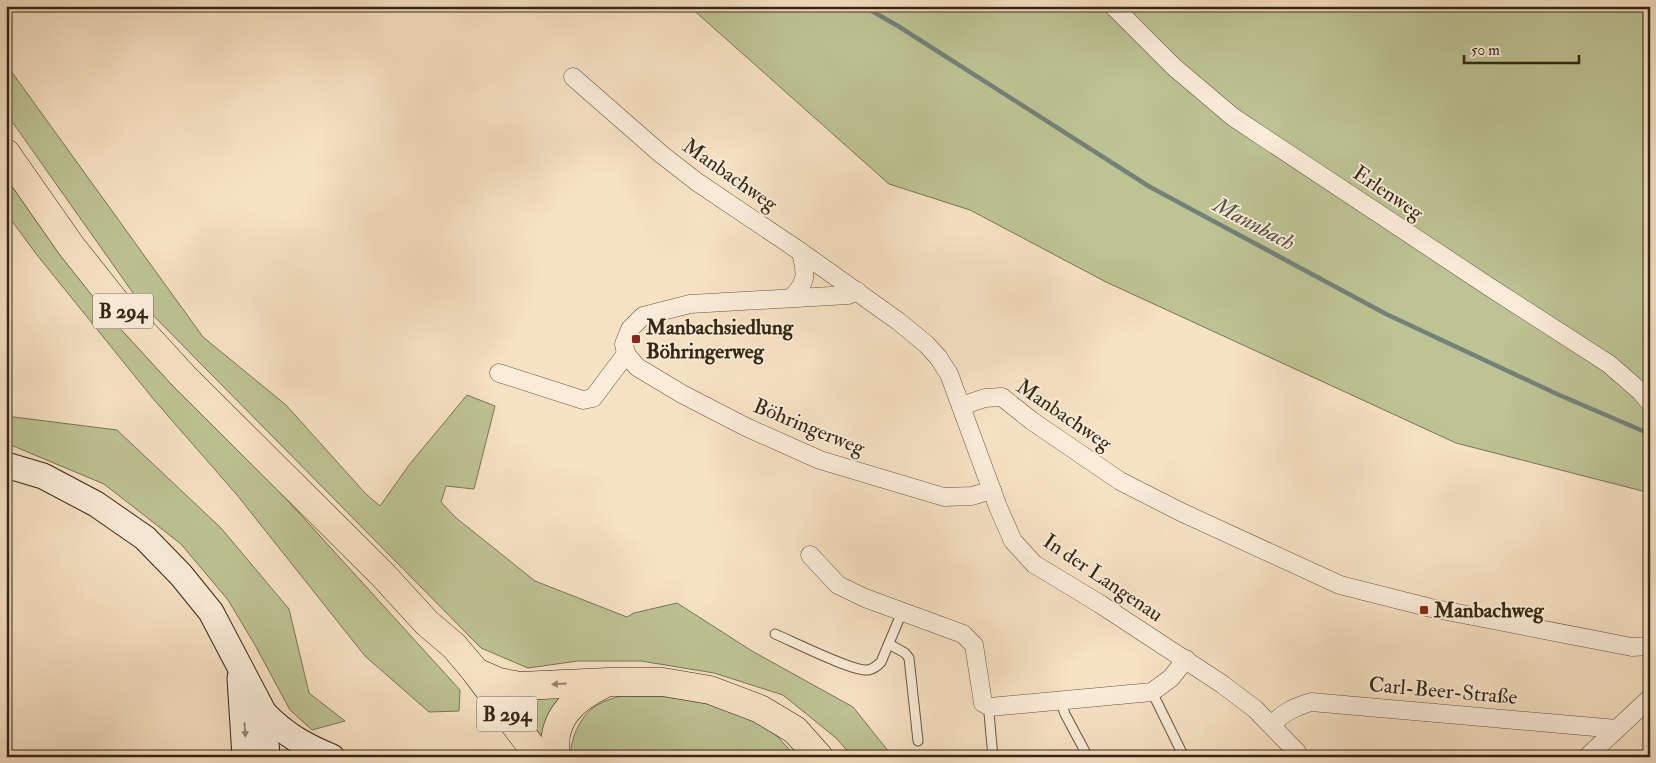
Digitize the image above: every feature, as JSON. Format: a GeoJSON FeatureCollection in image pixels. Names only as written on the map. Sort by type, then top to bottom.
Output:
{"type":"FeatureCollection","features":[{"type":"Feature","properties":{"kind":"main road","name":"B 294"},"geometry":{"type":"LineString","coordinates":[[6,153],[71,246],[117,304],[184,377],[376,568],[427,623],[454,646],[476,672],[539,757]]}},
{"type":"Feature","properties":{"kind":"main road","name":"B 294"},"geometry":{"type":"LineString","coordinates":[[427,623],[444,654],[519,757]]}},
{"type":"Feature","properties":{"kind":"main road"},"geometry":{"type":"LineString","coordinates":[[476,672],[499,682],[520,686],[608,682],[663,682],[710,690],[760,709],[794,730],[819,757]]}},
{"type":"Feature","properties":{"kind":"main road"},"geometry":{"type":"LineString","coordinates":[[556,757],[556,729],[569,706],[584,693],[608,682]]}},
{"type":"Feature","properties":{"kind":"street","name":"Erlenweg"},"geometry":{"type":"LineString","coordinates":[[1113,6],[1174,68],[1234,117],[1609,364],[1641,392],[1650,403]]}},
{"type":"Feature","properties":{"kind":"street","name":"Manbachweg"},"geometry":{"type":"LineString","coordinates":[[573,78],[661,154],[698,182],[857,291],[926,344],[938,357]]}},
{"type":"Feature","properties":{"kind":"street"},"geometry":{"type":"LineString","coordinates":[[791,298],[801,288],[805,272],[801,252]]}},
{"type":"Feature","properties":{"kind":"street"},"geometry":{"type":"LineString","coordinates":[[499,373],[583,400],[593,398],[626,354],[624,344],[630,329],[643,316],[690,304],[848,295],[857,291]]}},
{"type":"Feature","properties":{"kind":"street","name":"Böhringerweg"},"geometry":{"type":"LineString","coordinates":[[626,354],[637,367],[682,394],[746,427],[820,460],[944,497],[972,496],[992,490]]}},
{"type":"Feature","properties":{"kind":"street","name":"In der Langenau"},"geometry":{"type":"LineString","coordinates":[[938,357],[949,374],[1013,541],[1034,564],[1186,659],[1242,699],[1272,725],[1297,752],[1299,757]]}},
{"type":"Feature","properties":{"kind":"street","name":"Manbachweg"},"geometry":{"type":"LineString","coordinates":[[961,406],[985,398],[1002,397],[1032,421],[1120,481],[1181,512],[1340,585],[1431,608],[1632,647],[1650,646]]}},
{"type":"Feature","properties":{"kind":"street"},"geometry":{"type":"LineString","coordinates":[[6,465],[43,476],[96,504],[145,538],[181,575],[211,612],[264,713],[278,728],[302,744],[332,757]]}},
{"type":"Feature","properties":{"kind":"street"},"geometry":{"type":"LineString","coordinates":[[810,555],[838,585],[865,598],[962,634],[974,644],[983,703],[990,707],[1060,699],[1152,692],[1172,678],[1186,659]]}},
{"type":"Feature","properties":{"kind":"street"},"geometry":{"type":"LineString","coordinates":[[240,668],[246,757]]}},
{"type":"Feature","properties":{"kind":"street"},"geometry":{"type":"LineString","coordinates":[[1587,757],[1650,698]]}},
{"type":"Feature","properties":{"kind":"street","name":"Carl-Beer-Straße"},"geometry":{"type":"LineString","coordinates":[[1272,725],[1280,716],[1293,708],[1311,702],[1617,729]]}},
{"type":"Feature","properties":{"kind":"street"},"geometry":{"type":"LineString","coordinates":[[264,713],[267,757]]}},
{"type":"Feature","properties":{"kind":"lane"},"geometry":{"type":"LineString","coordinates":[[775,634],[853,668],[868,670],[876,667],[881,662],[902,612]]}},
{"type":"Feature","properties":{"kind":"lane"},"geometry":{"type":"LineString","coordinates":[[888,644],[909,658],[918,741]]}},
{"type":"Feature","properties":{"kind":"lane"},"geometry":{"type":"LineString","coordinates":[[1152,692],[1184,757]]}},
{"type":"Feature","properties":{"kind":"lane"},"geometry":{"type":"LineString","coordinates":[[1060,699],[1065,714],[1088,757]]}},
{"type":"Feature","properties":{"kind":"lane"},"geometry":{"type":"LineString","coordinates":[[990,707],[992,757]]}},
{"type":"Feature","properties":{"kind":"green space"},"geometry":{"type":"Polygon","coordinates":[[[689,6],[1650,6],[1650,493],[1456,443],[1106,282],[970,210],[889,184],[689,6]]]}},
{"type":"Feature","properties":{"kind":"green space"},"geometry":{"type":"Polygon","coordinates":[[[6,64],[203,337],[286,405],[366,494],[380,506],[409,465],[467,395],[495,406],[474,489],[446,486],[441,502],[455,517],[535,581],[627,617],[634,613],[677,603],[752,651],[853,707],[893,757],[853,757],[836,738],[783,695],[714,673],[641,661],[578,661],[528,668],[481,648],[138,300],[6,113],[6,64]]]}},
{"type":"Feature","properties":{"kind":"green space"},"geometry":{"type":"Polygon","coordinates":[[[6,165],[80,272],[460,690],[459,711],[429,712],[365,656],[237,495],[155,401],[37,255],[6,213],[6,165]]]}},
{"type":"Feature","properties":{"kind":"green space"},"geometry":{"type":"Polygon","coordinates":[[[6,416],[117,430],[221,528],[289,609],[309,693],[345,721],[312,730],[290,710],[228,600],[181,544],[104,484],[6,443],[6,416]]]}},
{"type":"Feature","properties":{"kind":"green space"},"geometry":{"type":"Polygon","coordinates":[[[562,692],[545,747],[507,695],[562,692]]]}},
{"type":"Feature","properties":{"kind":"green space"},"geometry":{"type":"Polygon","coordinates":[[[620,696],[661,696],[715,705],[755,722],[777,736],[796,757],[570,757],[575,733],[588,712],[601,703],[620,696]]]}},
{"type":"Feature","properties":{"kind":"waterway","name":"Mannbach"},"geometry":{"type":"LineString","coordinates":[[863,6],[898,26],[1150,187],[1386,314],[1557,394],[1650,434]]}},
{"type":"Feature","properties":{"kind":"place","name":"Manbachsiedlung Böhringerweg"},"geometry":{"type":"Point","coordinates":[636,339]}},
{"type":"Feature","properties":{"kind":"place","name":"Manbachweg"},"geometry":{"type":"Point","coordinates":[1424,610]}}]}
